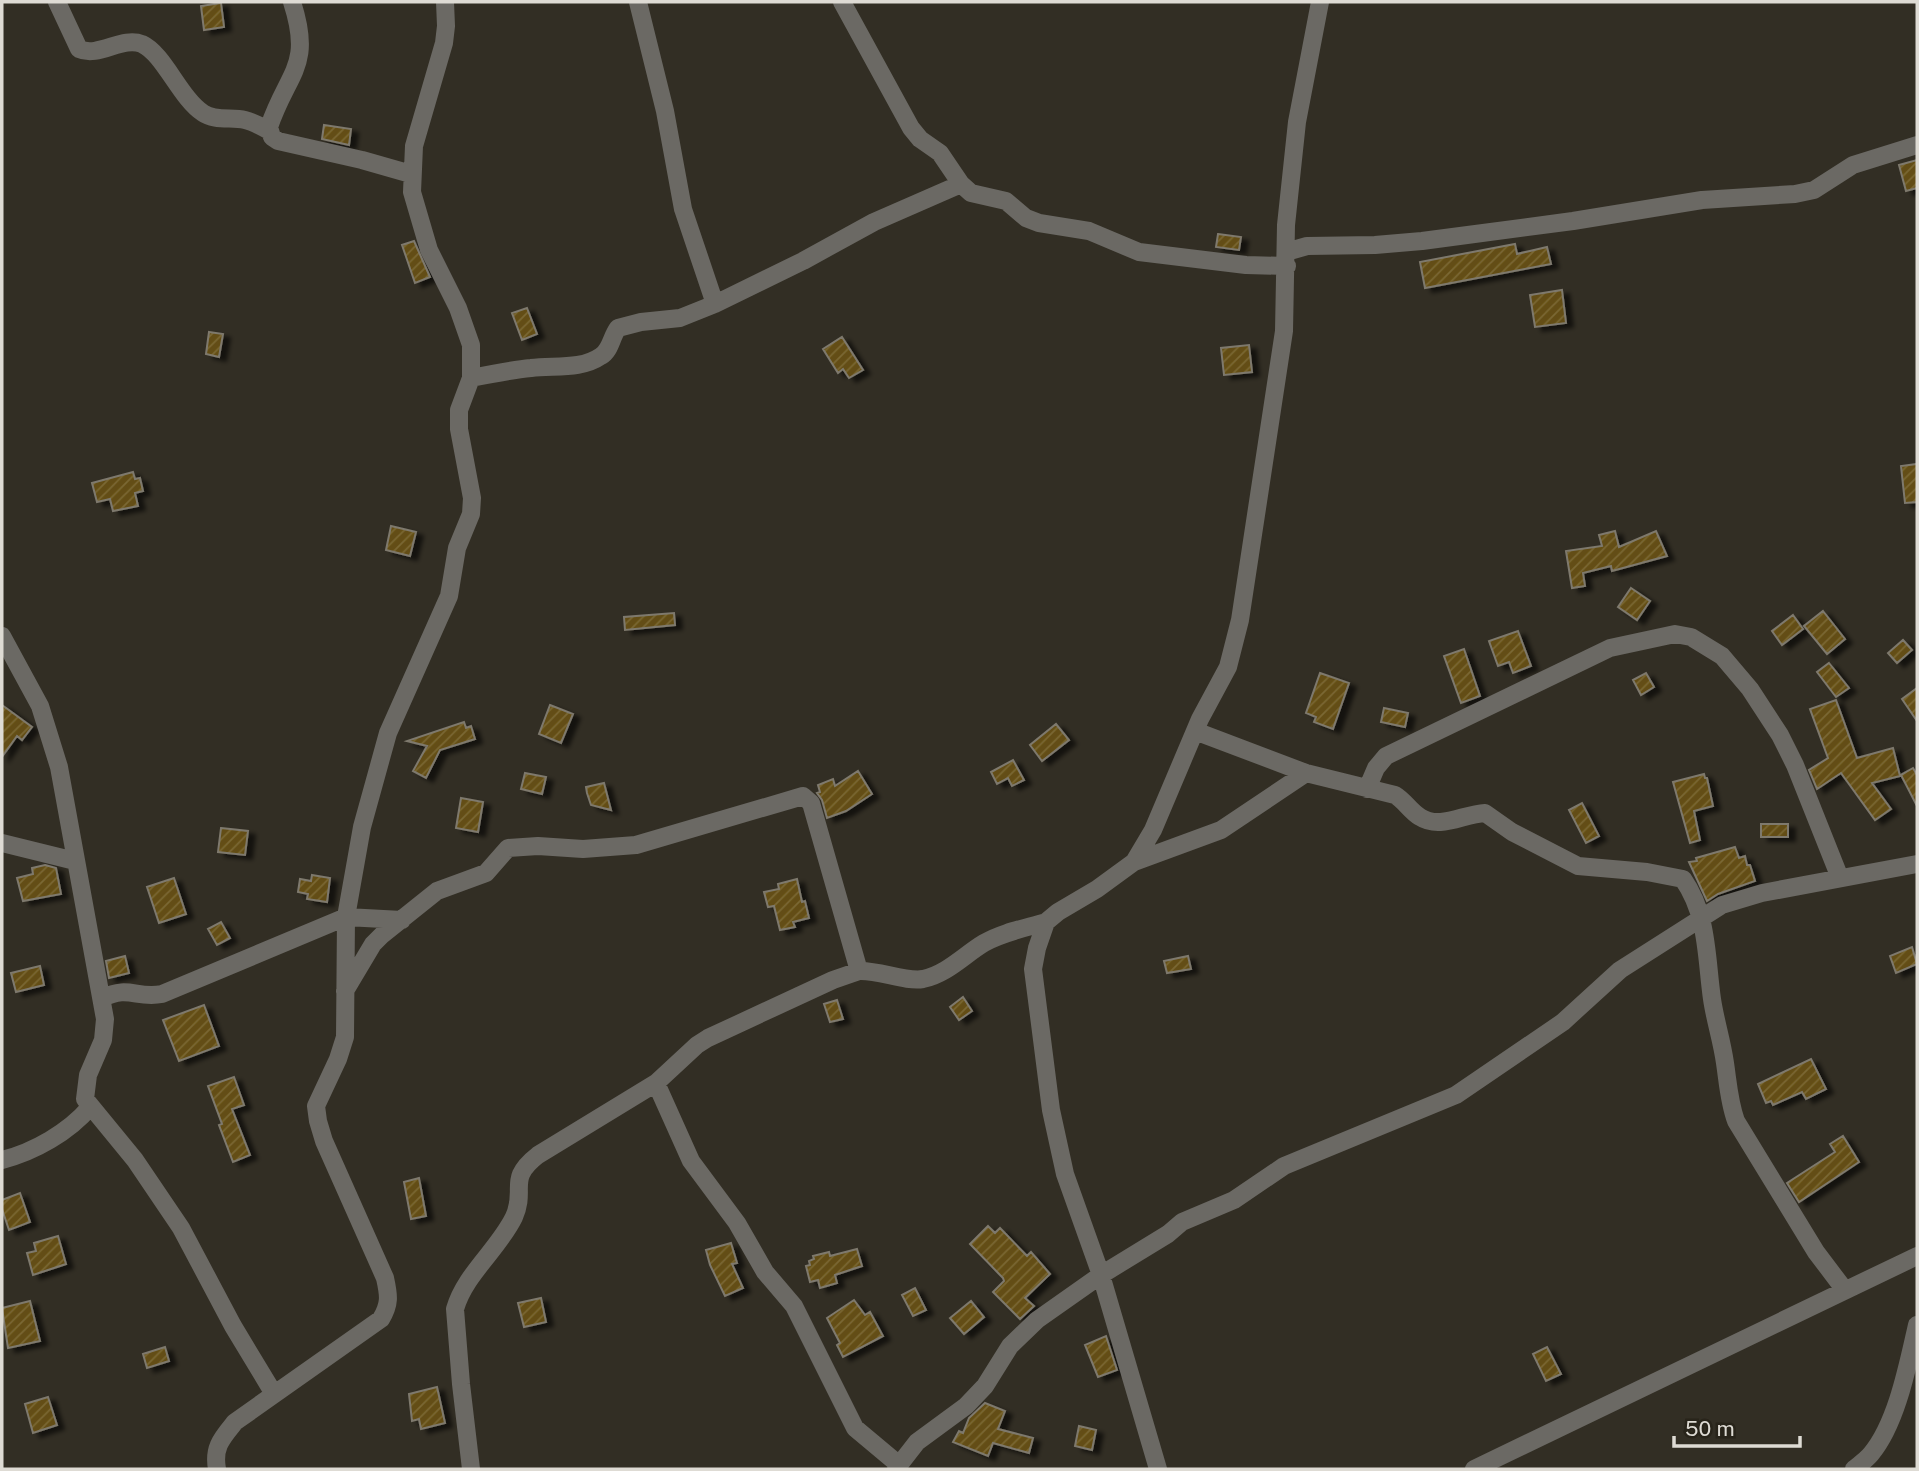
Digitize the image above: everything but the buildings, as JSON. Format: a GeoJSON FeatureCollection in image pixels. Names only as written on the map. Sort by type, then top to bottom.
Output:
{"type":"FeatureCollection","features":[{"type":"Feature","properties":{"kind":"street"},"geometry":{"type":"LineString","coordinates":[[57,2],[79,50],[87,53],[132,43],[141,44],[152,51],[193,105],[205,115],[245,120],[270,131],[278,141],[411,174]]}},
{"type":"Feature","properties":{"kind":"street"},"geometry":{"type":"LineString","coordinates":[[270,131],[272,120],[297,70],[301,49],[298,22],[292,2]]}},
{"type":"Feature","properties":{"kind":"street"},"geometry":{"type":"LineString","coordinates":[[217,1469],[215,1461],[220,1438],[235,1422],[381,1320],[389,1307],[390,1297],[385,1278],[355,1214],[318,1121],[318,1099],[343,1048],[345,1037],[346,917],[362,827],[388,733],[449,596],[457,548],[471,514],[472,498],[459,429],[459,410],[471,378],[469,337],[458,308],[429,250],[415,202],[411,174],[414,146],[444,43],[446,2]]}},
{"type":"Feature","properties":{"kind":"street"},"geometry":{"type":"LineString","coordinates":[[638,2],[665,111],[683,209],[715,304]]}},
{"type":"Feature","properties":{"kind":"street"},"geometry":{"type":"LineString","coordinates":[[842,2],[911,128],[920,139],[940,153],[961,184],[971,193],[1006,201],[1026,218],[1040,223],[1088,231],[1139,252],[1247,265],[1287,259],[1307,246],[1422,241],[1702,200],[1795,194],[1814,190],[1853,164],[1917,145]]}},
{"type":"Feature","properties":{"kind":"street"},"geometry":{"type":"LineString","coordinates":[[1134,862],[1153,830],[1195,732],[1228,667],[1240,620],[1284,331],[1286,225],[1297,122],[1320,2]]}},
{"type":"Feature","properties":{"kind":"street"},"geometry":{"type":"LineString","coordinates":[[471,378],[526,368],[568,367],[590,361],[608,350],[618,328],[640,322],[680,318],[715,304],[803,261],[874,222],[961,184]]}},
{"type":"Feature","properties":{"kind":"street"},"geometry":{"type":"LineString","coordinates":[[1367,789],[1376,768],[1386,756],[1610,648],[1675,634],[1691,637],[1721,656],[1750,689],[1780,735],[1795,765],[1839,878]]}},
{"type":"Feature","properties":{"kind":"street"},"geometry":{"type":"LineString","coordinates":[[2,636],[40,706],[62,780],[75,861],[103,998],[103,1040],[88,1074],[84,1089],[85,1099],[135,1160],[181,1228],[233,1326],[274,1394]]}},
{"type":"Feature","properties":{"kind":"street"},"geometry":{"type":"LineString","coordinates":[[1195,732],[1306,773],[1395,795],[1403,799],[1421,818],[1434,822],[1485,813],[1512,832],[1578,866],[1647,872],[1683,879],[1702,916],[1712,1001],[1731,1107],[1736,1121],[1816,1252],[1844,1289]]}},
{"type":"Feature","properties":{"kind":"street"},"geometry":{"type":"LineString","coordinates":[[471,1469],[455,1321],[458,1297],[513,1218],[518,1207],[523,1167],[538,1155],[656,1083],[708,1038],[833,980],[859,971],[872,970],[919,979],[937,975],[986,942],[1046,922],[1134,862],[1221,830],[1306,773]]}},
{"type":"Feature","properties":{"kind":"street"},"geometry":{"type":"LineString","coordinates":[[345,992],[373,944],[437,891],[486,873],[503,853],[514,846],[583,849],[636,845],[803,796],[811,803],[859,971]]}},
{"type":"Feature","properties":{"kind":"street"},"geometry":{"type":"LineString","coordinates":[[2,843],[12,843],[75,861]]}},
{"type":"Feature","properties":{"kind":"street"},"geometry":{"type":"LineString","coordinates":[[656,1083],[691,1161],[737,1223],[765,1272],[794,1306],[855,1428],[897,1467],[917,1442],[966,1406],[985,1386],[1010,1346],[1037,1320],[1101,1275],[1168,1234],[1182,1222],[1234,1200],[1284,1166],[1413,1114],[1480,1081],[1563,1022],[1620,970],[1722,905],[1741,898],[1917,864]]}},
{"type":"Feature","properties":{"kind":"street"},"geometry":{"type":"LineString","coordinates":[[103,998],[121,991],[150,996],[162,994],[346,917],[402,920]]}},
{"type":"Feature","properties":{"kind":"street"},"geometry":{"type":"LineString","coordinates":[[1046,922],[1033,969],[1045,1075],[1065,1174],[1101,1275],[1158,1469]]}},
{"type":"Feature","properties":{"kind":"street"},"geometry":{"type":"LineString","coordinates":[[2,1160],[27,1151],[66,1129],[77,1122],[90,1107]]}},
{"type":"Feature","properties":{"kind":"street"},"geometry":{"type":"LineString","coordinates":[[1474,1469],[1917,1256]]}},
{"type":"Feature","properties":{"kind":"street"},"geometry":{"type":"LineString","coordinates":[[1854,1469],[1871,1454],[1883,1435],[1896,1402],[1917,1325]]}}]}
